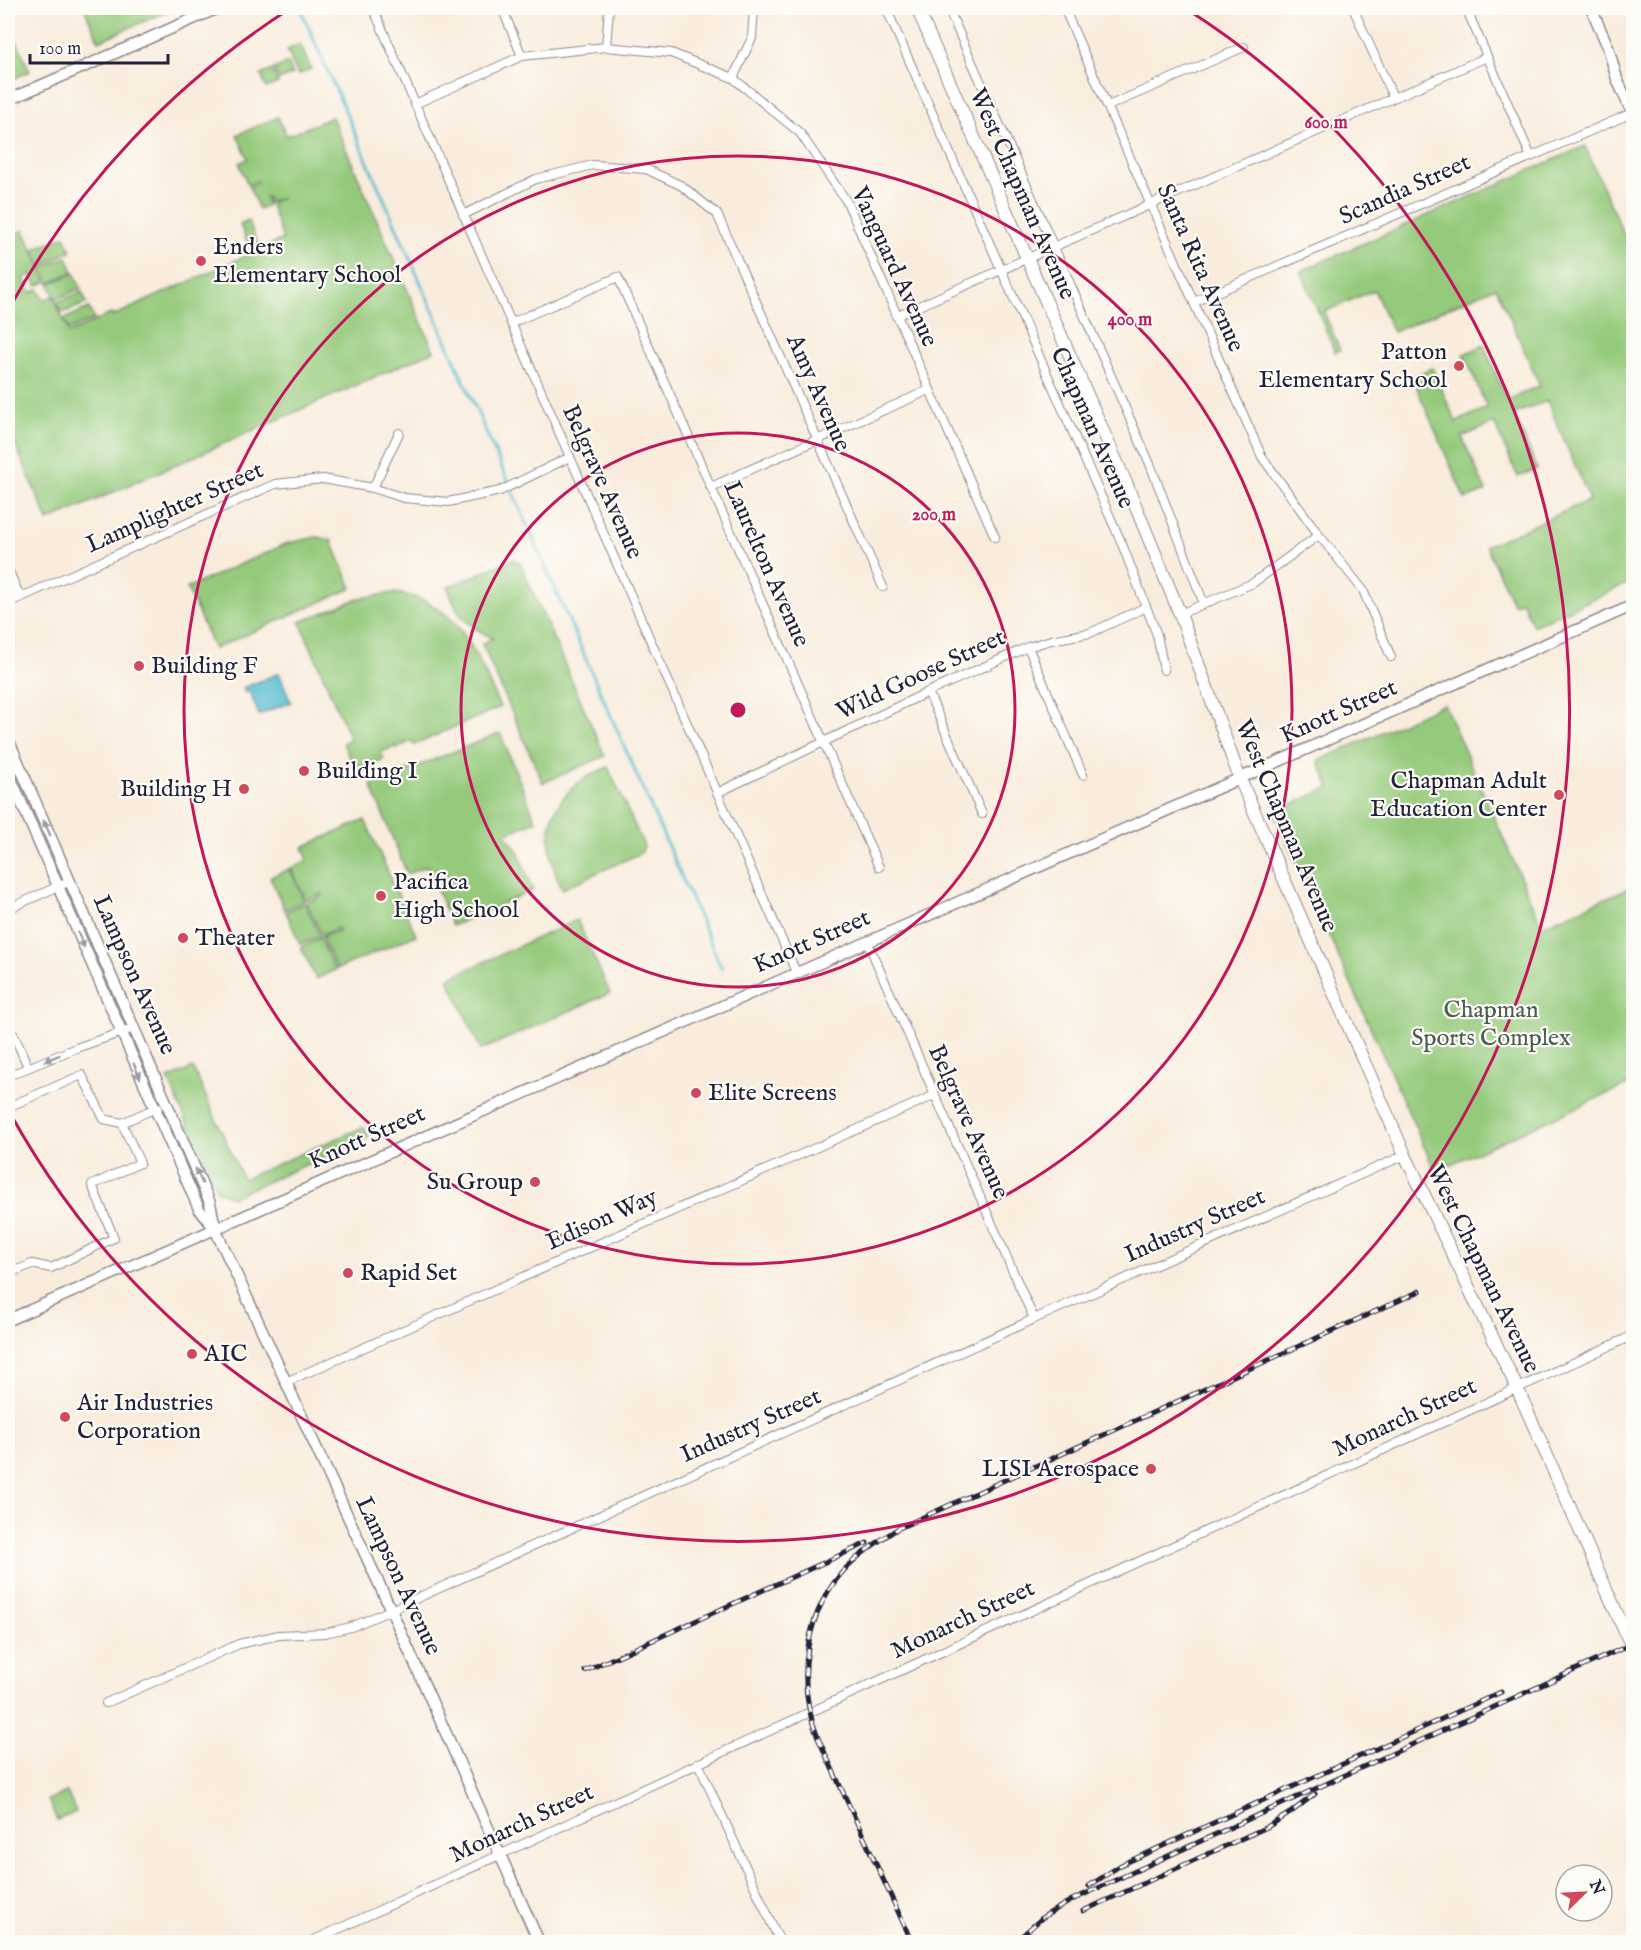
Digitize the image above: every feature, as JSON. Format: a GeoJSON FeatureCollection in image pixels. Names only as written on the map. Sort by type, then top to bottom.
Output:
{"type":"FeatureCollection","features":[{"type":"Feature","properties":{"kind":"main road"},"geometry":{"type":"LineString","coordinates":[[8,100],[218,8]]}},
{"type":"Feature","properties":{"kind":"main road","name":"West Chapman Avenue"},"geometry":{"type":"LineString","coordinates":[[917,8],[1126,483],[1180,614],[1239,778],[1405,1155],[1516,1388],[1634,1653]]}},
{"type":"Feature","properties":{"kind":"main road"},"geometry":{"type":"LineString","coordinates":[[1592,8],[1608,47],[1617,79],[1633,115]]}},
{"type":"Feature","properties":{"kind":"main road","name":"Knott Street"},"geometry":{"type":"LineString","coordinates":[[8,1320],[1634,605]]}},
{"type":"Feature","properties":{"kind":"main road","name":"Lampson Avenue"},"geometry":{"type":"LineString","coordinates":[[8,739],[210,1203],[215,1228],[391,1610],[539,1942]]}},
{"type":"Feature","properties":{"kind":"main road","name":"Lampson Avenue"},"geometry":{"type":"LineString","coordinates":[[8,772],[199,1209],[215,1228]]}},
{"type":"Feature","properties":{"kind":"street","name":"Belgrave Avenue"},"geometry":{"type":"LineString","coordinates":[[373,8],[796,972]]}},
{"type":"Feature","properties":{"kind":"street"},"geometry":{"type":"LineString","coordinates":[[502,8],[522,56]]}},
{"type":"Feature","properties":{"kind":"street"},"geometry":{"type":"LineString","coordinates":[[606,47],[609,8]]}},
{"type":"Feature","properties":{"kind":"street"},"geometry":{"type":"LineString","coordinates":[[733,78],[752,38],[754,8]]}},
{"type":"Feature","properties":{"kind":"street","name":"Chapman Avenue"},"geometry":{"type":"LineString","coordinates":[[886,8],[1122,544],[1157,635],[1164,670]]}},
{"type":"Feature","properties":{"kind":"street","name":"Chapman Avenue"},"geometry":{"type":"LineString","coordinates":[[948,8],[1150,464],[1204,604]]}},
{"type":"Feature","properties":{"kind":"street","name":"Santa Rita Avenue"},"geometry":{"type":"LineString","coordinates":[[1064,8],[1263,457],[1319,535],[1363,590],[1391,657]]}},
{"type":"Feature","properties":{"kind":"street"},"geometry":{"type":"LineString","coordinates":[[1353,8],[1393,97]]}},
{"type":"Feature","properties":{"kind":"street"},"geometry":{"type":"LineString","coordinates":[[1466,8],[1531,157]]}},
{"type":"Feature","properties":{"kind":"street","name":"Vanguard Avenue"},"geometry":{"type":"LineString","coordinates":[[415,104],[522,56],[606,47],[671,53],[733,78],[800,133],[847,202],[995,537]]}},
{"type":"Feature","properties":{"kind":"street"},"geometry":{"type":"LineString","coordinates":[[1108,106],[1244,47]]}},
{"type":"Feature","properties":{"kind":"street"},"geometry":{"type":"LineString","coordinates":[[896,316],[1487,57]]}},
{"type":"Feature","properties":{"kind":"street","name":"Scandia Street"},"geometry":{"type":"LineString","coordinates":[[1194,302],[1633,115]]}},
{"type":"Feature","properties":{"kind":"street","name":"Amy Avenue"},"geometry":{"type":"LineString","coordinates":[[463,214],[536,178],[593,165],[646,169],[682,186],[717,214],[883,587]]}},
{"type":"Feature","properties":{"kind":"street","name":"Laurelton Avenue"},"geometry":{"type":"LineString","coordinates":[[511,323],[618,278],[879,867]]}},
{"type":"Feature","properties":{"kind":"street"},"geometry":{"type":"LineString","coordinates":[[711,487],[929,390]]}},
{"type":"Feature","properties":{"kind":"street"},"geometry":{"type":"LineString","coordinates":[[373,488],[399,433]]}},
{"type":"Feature","properties":{"kind":"street","name":"Lamplighter Street"},"geometry":{"type":"LineString","coordinates":[[8,603],[275,484],[323,479],[373,488],[404,498],[448,502],[500,491],[570,457]]}},
{"type":"Feature","properties":{"kind":"street"},"geometry":{"type":"LineString","coordinates":[[1180,614],[1253,583],[1319,535]]}},
{"type":"Feature","properties":{"kind":"street"},"geometry":{"type":"LineString","coordinates":[[8,569],[20,597]]}},
{"type":"Feature","properties":{"kind":"street","name":"Wild Goose Street"},"geometry":{"type":"LineString","coordinates":[[717,793],[1028,647],[1090,633],[1146,608]]}},
{"type":"Feature","properties":{"kind":"street"},"geometry":{"type":"LineString","coordinates":[[1028,647],[1083,775]]}},
{"type":"Feature","properties":{"kind":"street"},"geometry":{"type":"LineString","coordinates":[[928,692],[982,814]]}},
{"type":"Feature","properties":{"kind":"street"},"geometry":{"type":"LineString","coordinates":[[8,909],[70,881]]}},
{"type":"Feature","properties":{"kind":"street","name":"Belgrave Avenue"},"geometry":{"type":"LineString","coordinates":[[867,941],[1034,1319]]}},
{"type":"Feature","properties":{"kind":"street"},"geometry":{"type":"LineString","coordinates":[[8,1077],[28,1067],[134,1028]]}},
{"type":"Feature","properties":{"kind":"street"},"geometry":{"type":"LineString","coordinates":[[14,1035],[28,1067]]}},
{"type":"Feature","properties":{"kind":"street"},"geometry":{"type":"LineString","coordinates":[[8,1107],[82,1075],[104,1119],[122,1123],[167,1104]]}},
{"type":"Feature","properties":{"kind":"street","name":"Edison Way"},"geometry":{"type":"LineString","coordinates":[[286,1382],[935,1095]]}},
{"type":"Feature","properties":{"kind":"street"},"geometry":{"type":"LineString","coordinates":[[8,1274],[32,1264],[51,1268],[114,1238],[92,1185],[140,1163],[122,1123]]}},
{"type":"Feature","properties":{"kind":"street","name":"Industry Street"},"geometry":{"type":"LineString","coordinates":[[106,1703],[239,1644],[279,1635],[325,1633],[351,1627],[1034,1319],[1405,1155]]}},
{"type":"Feature","properties":{"kind":"street","name":"Monarch Street"},"geometry":{"type":"LineString","coordinates":[[310,1942],[1634,1335]]}},
{"type":"Feature","properties":{"kind":"street"},"geometry":{"type":"LineString","coordinates":[[698,1763],[780,1942]]}},
{"type":"Feature","properties":{"kind":"green space"},"geometry":{"type":"Polygon","coordinates":[[[84,8],[175,8],[99,41],[84,8]]]}},
{"type":"Feature","properties":{"kind":"green space"},"geometry":{"type":"Polygon","coordinates":[[[8,21],[30,71],[8,81],[8,21]]]}},
{"type":"Feature","properties":{"kind":"green space"},"geometry":{"type":"Polygon","coordinates":[[[300,44],[311,69],[298,75],[287,50],[300,44]]]}},
{"type":"Feature","properties":{"kind":"green space"},"geometry":{"type":"Polygon","coordinates":[[[288,63],[293,74],[279,80],[274,69],[288,63]]]}},
{"type":"Feature","properties":{"kind":"green space"},"geometry":{"type":"Polygon","coordinates":[[[272,70],[278,83],[266,88],[261,75],[272,70]]]}},
{"type":"Feature","properties":{"kind":"green space"},"geometry":{"type":"Polygon","coordinates":[[[278,117],[287,136],[332,117],[434,351],[48,521],[8,427],[8,237],[24,230],[46,282],[37,286],[31,274],[24,278],[31,293],[38,289],[44,300],[53,296],[69,333],[111,314],[113,316],[283,239],[270,203],[282,198],[269,202],[265,197],[268,205],[259,209],[249,187],[258,183],[257,181],[248,185],[239,163],[248,159],[237,135],[278,117]]]}},
{"type":"Feature","properties":{"kind":"green space"},"geometry":{"type":"Polygon","coordinates":[[[1585,146],[1633,256],[1633,581],[1533,626],[1522,601],[1513,604],[1486,546],[1590,500],[1547,401],[1514,414],[1537,469],[1518,477],[1494,423],[1462,437],[1486,491],[1465,499],[1412,377],[1432,368],[1456,422],[1487,408],[1464,354],[1484,345],[1507,400],[1540,386],[1496,287],[1393,332],[1374,290],[1324,312],[1340,350],[1335,352],[1301,271],[1585,146]]]}},
{"type":"Feature","properties":{"kind":"green space"},"geometry":{"type":"Polygon","coordinates":[[[248,221],[258,244],[250,248],[240,225],[248,221]]]}},
{"type":"Feature","properties":{"kind":"green space"},"geometry":{"type":"Polygon","coordinates":[[[65,236],[71,251],[41,265],[34,249],[65,236]]]}},
{"type":"Feature","properties":{"kind":"green space"},"geometry":{"type":"Polygon","coordinates":[[[67,257],[73,272],[49,283],[42,267],[67,257]]]}},
{"type":"Feature","properties":{"kind":"green space"},"geometry":{"type":"Polygon","coordinates":[[[74,273],[81,288],[56,299],[49,284],[74,273]]]}},
{"type":"Feature","properties":{"kind":"green space"},"geometry":{"type":"Polygon","coordinates":[[[82,292],[87,303],[62,313],[57,302],[82,292]]]}},
{"type":"Feature","properties":{"kind":"green space"},"geometry":{"type":"Polygon","coordinates":[[[89,308],[94,319],[69,330],[64,319],[89,308]]]}},
{"type":"Feature","properties":{"kind":"green space"},"geometry":{"type":"Polygon","coordinates":[[[317,537],[331,540],[352,588],[214,649],[187,588],[288,543],[317,537]]]}},
{"type":"Feature","properties":{"kind":"green space"},"geometry":{"type":"Polygon","coordinates":[[[513,559],[520,563],[605,756],[543,783],[482,644],[493,638],[469,624],[455,605],[448,587],[513,559]]]}},
{"type":"Feature","properties":{"kind":"green space"},"geometry":{"type":"Polygon","coordinates":[[[394,593],[417,598],[435,606],[450,618],[463,633],[473,650],[500,707],[414,745],[412,741],[381,752],[384,759],[364,767],[352,763],[343,743],[350,739],[300,622],[360,598],[394,593]]]}},
{"type":"Feature","properties":{"kind":"green space","name":"Chapman Sports Complex"},"geometry":{"type":"Polygon","coordinates":[[[1444,704],[1542,926],[1633,886],[1634,1082],[1435,1171],[1274,813],[1330,787],[1318,761],[1444,704]]]}},
{"type":"Feature","properties":{"kind":"green space"},"geometry":{"type":"Polygon","coordinates":[[[500,733],[536,821],[505,834],[518,851],[533,890],[452,926],[427,866],[407,874],[371,785],[500,733]]]}},
{"type":"Feature","properties":{"kind":"green space"},"geometry":{"type":"Polygon","coordinates":[[[608,767],[644,846],[641,853],[562,889],[550,850],[550,832],[554,816],[561,801],[573,788],[608,767]]]}},
{"type":"Feature","properties":{"kind":"green space"},"geometry":{"type":"Polygon","coordinates":[[[365,820],[416,935],[337,969],[322,937],[339,930],[338,928],[322,935],[307,903],[323,893],[306,900],[291,868],[308,860],[303,847],[365,820]]]}},
{"type":"Feature","properties":{"kind":"green space"},"geometry":{"type":"Polygon","coordinates":[[[290,869],[304,901],[285,910],[270,877],[290,869]]]}},
{"type":"Feature","properties":{"kind":"green space"},"geometry":{"type":"Polygon","coordinates":[[[305,903],[320,936],[300,944],[286,912],[305,903]]]}},
{"type":"Feature","properties":{"kind":"green space"},"geometry":{"type":"Polygon","coordinates":[[[577,920],[610,993],[481,1050],[448,978],[577,920]]]}},
{"type":"Feature","properties":{"kind":"green space"},"geometry":{"type":"Polygon","coordinates":[[[320,938],[335,970],[316,979],[301,947],[320,938]]]}},
{"type":"Feature","properties":{"kind":"green space"},"geometry":{"type":"Polygon","coordinates":[[[193,1068],[243,1179],[363,1127],[369,1137],[232,1197],[217,1191],[168,1079],[193,1068]]]}},
{"type":"Feature","properties":{"kind":"green space"},"geometry":{"type":"Polygon","coordinates":[[[67,1792],[76,1812],[57,1820],[48,1800],[67,1792]]]}},
{"type":"Feature","properties":{"kind":"water"},"geometry":{"type":"Polygon","coordinates":[[[279,673],[291,702],[259,715],[249,691],[245,693],[243,688],[279,673]]]}},
{"type":"Feature","properties":{"kind":"waterway"},"geometry":{"type":"LineString","coordinates":[[300,8],[722,969]]}},
{"type":"Feature","properties":{"kind":"railway"},"geometry":{"type":"LineString","coordinates":[[912,1942],[818,1738],[811,1716],[807,1693],[808,1647],[813,1624],[834,1583],[849,1565],[897,1529],[1420,1291]]}},
{"type":"Feature","properties":{"kind":"railway"},"geometry":{"type":"LineString","coordinates":[[585,1671],[867,1543]]}},
{"type":"Feature","properties":{"kind":"railway"},"geometry":{"type":"LineString","coordinates":[[1015,1942],[1043,1917],[1072,1900],[1634,1643]]}},
{"type":"Feature","properties":{"kind":"railway"},"geometry":{"type":"LineString","coordinates":[[1089,1886],[1121,1865],[1501,1692]]}},
{"type":"Feature","properties":{"kind":"railway"},"geometry":{"type":"LineString","coordinates":[[1083,1911],[1267,1827],[1315,1794]]}},
{"type":"Feature","properties":{"kind":"place","name":"Enders Elementary School"},"geometry":{"type":"Point","coordinates":[201,261]}},
{"type":"Feature","properties":{"kind":"place","name":"Patton Elementary School"},"geometry":{"type":"Point","coordinates":[1459,366]}},
{"type":"Feature","properties":{"kind":"place","name":"Building F"},"geometry":{"type":"Point","coordinates":[139,666]}},
{"type":"Feature","properties":{"kind":"place","name":"Building I"},"geometry":{"type":"Point","coordinates":[304,771]}},
{"type":"Feature","properties":{"kind":"place","name":"Building H"},"geometry":{"type":"Point","coordinates":[244,789]}},
{"type":"Feature","properties":{"kind":"place","name":"Chapman Adult Education Center"},"geometry":{"type":"Point","coordinates":[1559,795]}},
{"type":"Feature","properties":{"kind":"place","name":"Pacifica High School"},"geometry":{"type":"Point","coordinates":[381,896]}},
{"type":"Feature","properties":{"kind":"place","name":"Theater"},"geometry":{"type":"Point","coordinates":[183,938]}},
{"type":"Feature","properties":{"kind":"place","name":"Elite Screens"},"geometry":{"type":"Point","coordinates":[696,1093]}},
{"type":"Feature","properties":{"kind":"place","name":"Su Group"},"geometry":{"type":"Point","coordinates":[535,1182]}},
{"type":"Feature","properties":{"kind":"place","name":"Rapid Set"},"geometry":{"type":"Point","coordinates":[348,1273]}},
{"type":"Feature","properties":{"kind":"place","name":"AIC"},"geometry":{"type":"Point","coordinates":[192,1354]}},
{"type":"Feature","properties":{"kind":"place","name":"Air Industries Corporation"},"geometry":{"type":"Point","coordinates":[65,1417]}},
{"type":"Feature","properties":{"kind":"place","name":"LISI Aerospace"},"geometry":{"type":"Point","coordinates":[1151,1469]}}]}
